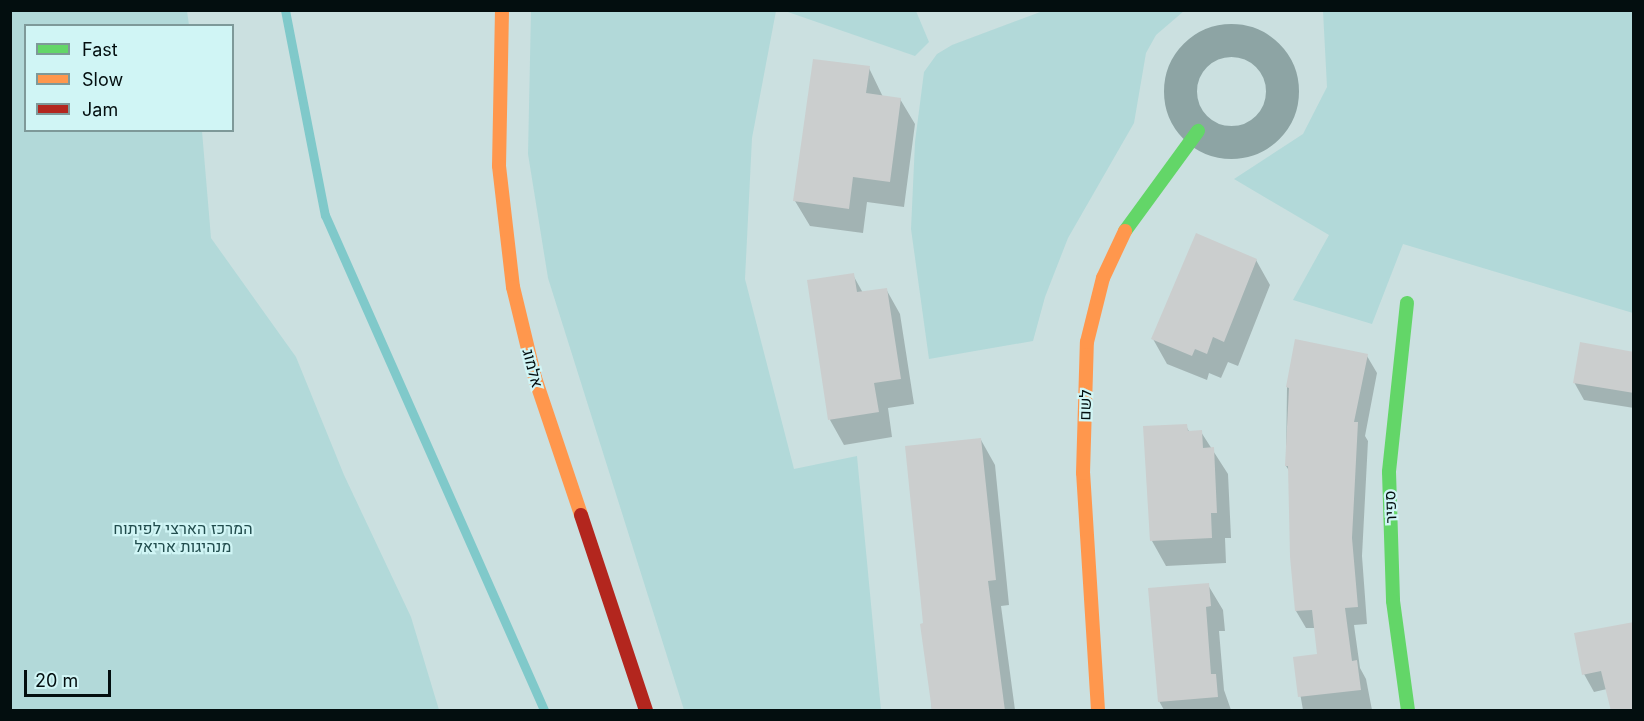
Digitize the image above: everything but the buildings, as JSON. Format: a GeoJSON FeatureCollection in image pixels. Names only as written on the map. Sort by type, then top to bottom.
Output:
{"type":"FeatureCollection","features":[{"type":"Feature","properties":{"kind":"street","name":"אלמוג"},"geometry":{"type":"LineString","coordinates":[[502,10],[499,166],[516,297],[535,378],[646,711]]}},
{"type":"Feature","properties":{"kind":"street","name":"לשם"},"geometry":{"type":"LineString","coordinates":[[1098,711],[1083,473],[1087,342],[1103,278],[1130,221],[1198,131]]}},
{"type":"Feature","properties":{"kind":"street","name":"ספיר"},"geometry":{"type":"LineString","coordinates":[[1407,303],[1389,472],[1393,601],[1408,711]]}},
{"type":"Feature","properties":{"kind":"green space","name":"המרכז הארצי לפיתוח מנהיגות אריאל"},"geometry":{"type":"Polygon","coordinates":[[[10,11],[187,11],[189,24],[24,24],[24,132],[202,132],[211,238],[296,357],[344,475],[411,617],[439,710],[11,710],[10,11]]]}},
{"type":"Feature","properties":{"kind":"green space"},"geometry":{"type":"Polygon","coordinates":[[[531,11],[776,11],[752,138],[745,279],[794,469],[857,456],[881,710],[684,710],[548,278],[528,154],[531,11]]]}},
{"type":"Feature","properties":{"kind":"green space"},"geometry":{"type":"Polygon","coordinates":[[[785,11],[916,11],[929,42],[915,56],[785,11]]]}},
{"type":"Feature","properties":{"kind":"green space"},"geometry":{"type":"Polygon","coordinates":[[[1043,11],[1184,11],[1156,35],[1146,53],[1134,123],[1068,238],[1045,297],[1033,341],[929,359],[911,229],[915,142],[924,72],[937,54],[952,45],[1043,11]]]}},
{"type":"Feature","properties":{"kind":"green space"},"geometry":{"type":"Polygon","coordinates":[[[1323,11],[1633,11],[1633,313],[1403,244],[1372,324],[1293,300],[1329,235],[1234,179],[1303,134],[1327,87],[1323,11]]]}},
{"type":"Feature","properties":{"kind":"waterway"},"geometry":{"type":"LineString","coordinates":[[285,10],[325,215],[544,710]]}},
{"type":"Feature","properties":{"kind":"traffic: fast"},"geometry":{"type":"LineString","coordinates":[[1125,231],[1198,131]]}},
{"type":"Feature","properties":{"kind":"traffic: fast"},"geometry":{"type":"LineString","coordinates":[[1407,303],[1389,472],[1393,601],[1408,710]]}},
{"type":"Feature","properties":{"kind":"traffic: slow"},"geometry":{"type":"LineString","coordinates":[[502,10],[499,166],[513,287],[535,378],[581,515]]}},
{"type":"Feature","properties":{"kind":"traffic: slow"},"geometry":{"type":"LineString","coordinates":[[1098,710],[1083,473],[1087,342],[1103,278],[1125,231]]}},
{"type":"Feature","properties":{"kind":"traffic: jam"},"geometry":{"type":"LineString","coordinates":[[581,515],[646,710]]}}]}
